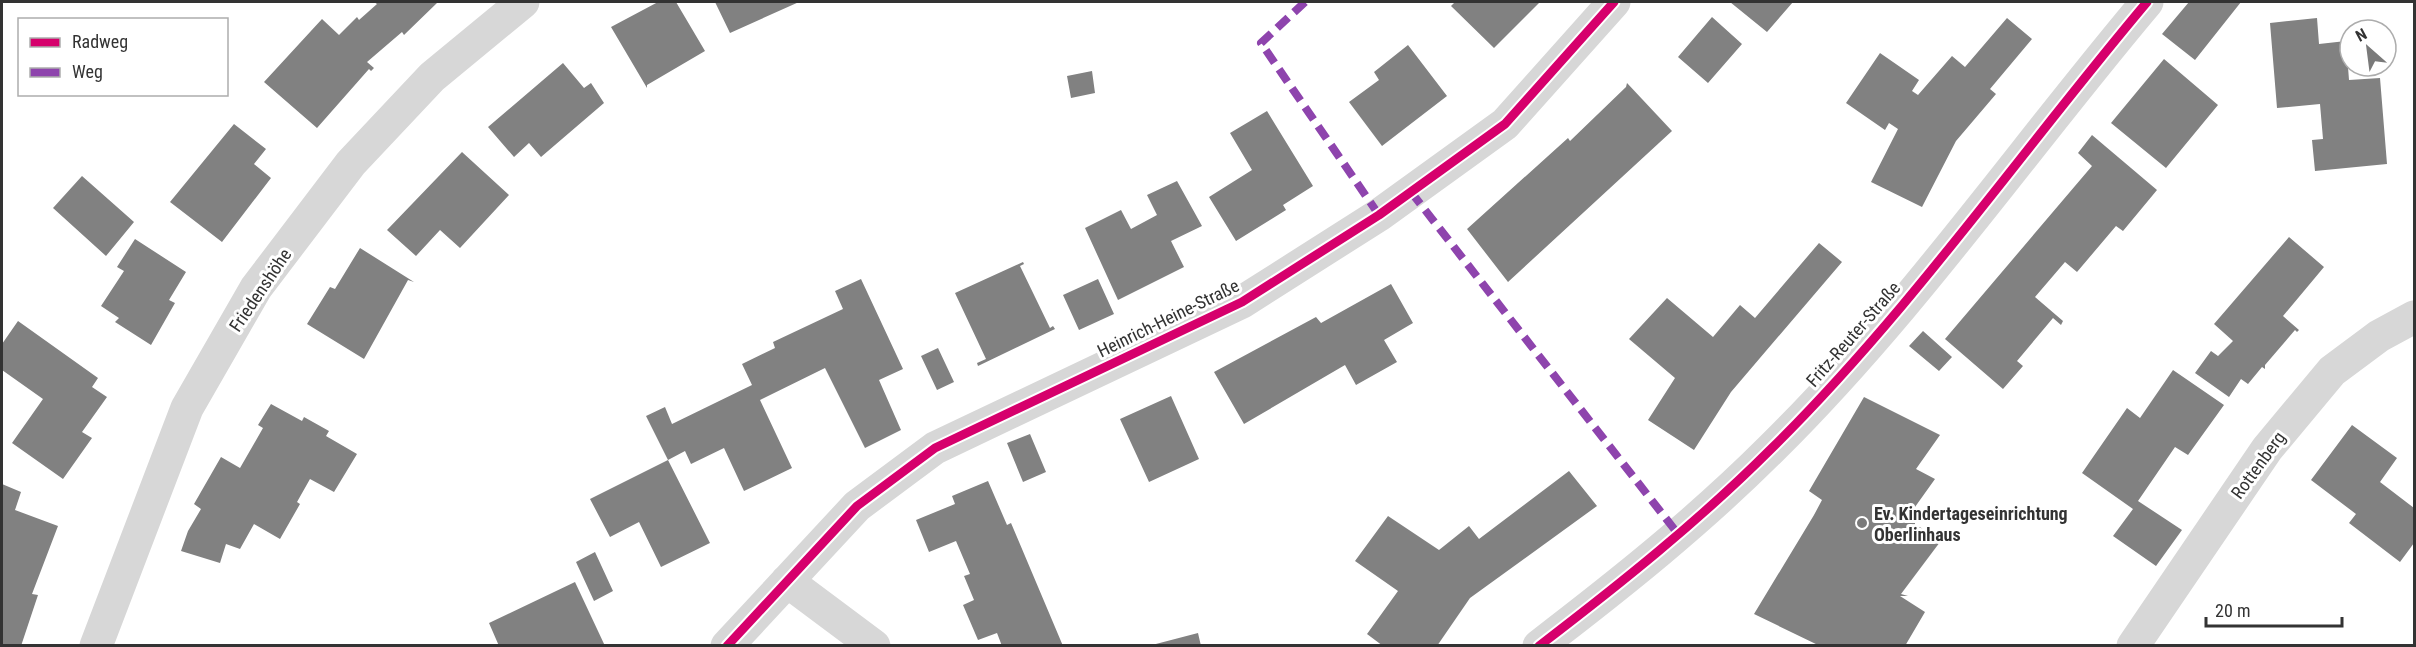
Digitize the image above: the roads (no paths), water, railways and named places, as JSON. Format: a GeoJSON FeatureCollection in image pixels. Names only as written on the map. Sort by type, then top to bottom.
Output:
{"type":"FeatureCollection","features":[{"type":"Feature","properties":{"kind":"street","name":"Friedenshöhe"},"geometry":{"type":"LineString","coordinates":[[96,645],[187,408],[256,288],[351,163],[432,77],[523,2]]}},
{"type":"Feature","properties":{"kind":"street","name":"Heinrich-Heine-Straße"},"geometry":{"type":"LineString","coordinates":[[727,645],[857,506],[935,448],[1242,302],[1379,215],[1505,124],[1614,2]]}},
{"type":"Feature","properties":{"kind":"street","name":"Fritz-Reuter-Straße"},"geometry":{"type":"LineString","coordinates":[[1539,645],[1614,588],[1771,449],[1882,329],[2147,2]]}},
{"type":"Feature","properties":{"kind":"street","name":"Rottenberg"},"geometry":{"type":"LineString","coordinates":[[2133,645],[2267,449],[2332,371],[2379,336],[2415,317]]}},
{"type":"Feature","properties":{"kind":"street"},"geometry":{"type":"LineString","coordinates":[[787,581],[874,645]]}},
{"type":"Feature","properties":{"kind":"place","name":"Ev. Kindertageseinrichtung Oberlinhaus"},"geometry":{"type":"Point","coordinates":[1862,523]}}]}
